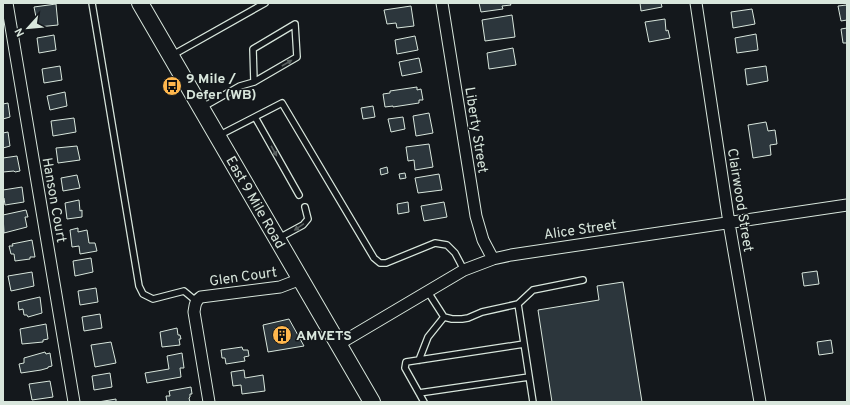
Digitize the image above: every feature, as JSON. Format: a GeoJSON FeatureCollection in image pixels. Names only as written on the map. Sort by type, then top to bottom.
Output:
{"type":"FeatureCollection","features":[{"type":"Feature","properties":{"kind":"main road","name":"East 9 Mile Road"},"geometry":{"type":"LineString","coordinates":[[140,3],[372,402]]}},
{"type":"Feature","properties":{"kind":"street","name":"Hanson Court"},"geometry":{"type":"LineString","coordinates":[[7,3],[74,402]]}},
{"type":"Feature","properties":{"kind":"street","name":"Liberty Street"},"geometry":{"type":"LineString","coordinates":[[442,3],[476,216],[483,240],[492,259]]}},
{"type":"Feature","properties":{"kind":"street","name":"Clairwood Street"},"geometry":{"type":"LineString","coordinates":[[696,3],[730,223],[760,402]]}},
{"type":"Feature","properties":{"kind":"street","name":"Alice Street"},"geometry":{"type":"LineString","coordinates":[[339,344],[464,270],[492,259],[847,204]]}},
{"type":"Feature","properties":{"kind":"street","name":"Glen Court"},"geometry":{"type":"LineString","coordinates":[[209,402],[194,312],[194,305],[196,301],[201,297],[280,287],[301,279]]}},
{"type":"Feature","properties":{"kind":"lane"},"geometry":{"type":"LineString","coordinates":[[92,3],[139,286],[143,294],[153,298],[184,291],[196,301]]}},
{"type":"Feature","properties":{"kind":"lane"},"geometry":{"type":"LineString","coordinates":[[171,56],[265,3]]}},
{"type":"Feature","properties":{"kind":"lane"},"geometry":{"type":"LineString","coordinates":[[201,109],[240,86],[254,82],[297,57],[295,24],[253,49],[254,82]]}},
{"type":"Feature","properties":{"kind":"lane"},"geometry":{"type":"LineString","coordinates":[[218,137],[282,103],[374,258],[380,264],[435,244],[447,245],[454,253],[464,270]]}},
{"type":"Feature","properties":{"kind":"lane"},"geometry":{"type":"LineString","coordinates":[[255,117],[298,195]]}},
{"type":"Feature","properties":{"kind":"lane"},"geometry":{"type":"LineString","coordinates":[[278,239],[303,225],[308,219],[305,207]]}},
{"type":"Feature","properties":{"kind":"lane"},"geometry":{"type":"LineString","coordinates":[[428,292],[444,317],[452,319],[468,318],[482,312],[518,304],[533,290],[584,280]]}},
{"type":"Feature","properties":{"kind":"lane"},"geometry":{"type":"LineString","coordinates":[[518,304],[534,402]]}},
{"type":"Feature","properties":{"kind":"lane"},"geometry":{"type":"LineString","coordinates":[[419,360],[428,337],[444,317]]}},
{"type":"Feature","properties":{"kind":"lane"},"geometry":{"type":"LineString","coordinates":[[424,402],[405,368],[406,362],[524,344]]}},
{"type":"Feature","properties":{"kind":"lane"},"geometry":{"type":"LineString","coordinates":[[419,393],[529,377]]}},
{"type":"Feature","properties":{"kind":"building"},"geometry":{"type":"Polygon","coordinates":[[[479,3],[510,3],[511,5],[502,6],[503,9],[481,12],[479,3]]]}},
{"type":"Feature","properties":{"kind":"building"},"geometry":{"type":"Polygon","coordinates":[[[640,3],[661,3],[662,7],[641,11],[640,3]]]}},
{"type":"Feature","properties":{"kind":"building"},"geometry":{"type":"Polygon","coordinates":[[[56,4],[58,25],[38,27],[34,7],[56,4]]]}},
{"type":"Feature","properties":{"kind":"building"},"geometry":{"type":"Polygon","coordinates":[[[847,5],[847,20],[841,21],[838,6],[847,5]]]}},
{"type":"Feature","properties":{"kind":"building"},"geometry":{"type":"Polygon","coordinates":[[[411,6],[414,26],[397,28],[396,23],[387,24],[384,10],[411,6]]]}},
{"type":"Feature","properties":{"kind":"building"},"geometry":{"type":"Polygon","coordinates":[[[752,9],[755,24],[733,28],[731,12],[752,9]]]}},
{"type":"Feature","properties":{"kind":"building"},"geometry":{"type":"Polygon","coordinates":[[[512,15],[515,37],[485,41],[482,20],[512,15]]]}},
{"type":"Feature","properties":{"kind":"building"},"geometry":{"type":"Polygon","coordinates":[[[665,19],[666,31],[668,30],[670,38],[649,42],[645,22],[665,19]]]}},
{"type":"Feature","properties":{"kind":"building"},"geometry":{"type":"Polygon","coordinates":[[[847,28],[847,43],[843,43],[841,29],[847,28]]]}},
{"type":"Feature","properties":{"kind":"building"},"geometry":{"type":"Polygon","coordinates":[[[756,34],[758,50],[737,53],[735,38],[756,34]]]}},
{"type":"Feature","properties":{"kind":"building"},"geometry":{"type":"Polygon","coordinates":[[[54,35],[56,50],[39,53],[37,38],[54,35]]]}},
{"type":"Feature","properties":{"kind":"building"},"geometry":{"type":"Polygon","coordinates":[[[415,36],[418,50],[397,54],[395,40],[415,36]]]}},
{"type":"Feature","properties":{"kind":"building"},"geometry":{"type":"Polygon","coordinates":[[[513,48],[516,65],[489,69],[487,53],[513,48]]]}},
{"type":"Feature","properties":{"kind":"building"},"geometry":{"type":"Polygon","coordinates":[[[419,58],[422,72],[402,76],[399,62],[419,58]]]}},
{"type":"Feature","properties":{"kind":"building"},"geometry":{"type":"Polygon","coordinates":[[[60,66],[62,80],[44,83],[42,69],[60,66]]]}},
{"type":"Feature","properties":{"kind":"building"},"geometry":{"type":"Polygon","coordinates":[[[766,66],[768,81],[747,85],[745,69],[766,66]]]}},
{"type":"Feature","properties":{"kind":"building"},"geometry":{"type":"Polygon","coordinates":[[[417,87],[417,90],[421,89],[423,100],[419,100],[419,103],[385,107],[383,94],[390,93],[390,91],[417,87]]]}},
{"type":"Feature","properties":{"kind":"building"},"geometry":{"type":"Polygon","coordinates":[[[65,92],[67,106],[50,110],[47,96],[65,92]]]}},
{"type":"Feature","properties":{"kind":"building"},"geometry":{"type":"Polygon","coordinates":[[[8,103],[10,117],[3,119],[3,104],[8,103]]]}},
{"type":"Feature","properties":{"kind":"building"},"geometry":{"type":"Polygon","coordinates":[[[373,106],[375,117],[363,119],[361,108],[373,106]]]}},
{"type":"Feature","properties":{"kind":"building"},"geometry":{"type":"Polygon","coordinates":[[[429,113],[433,133],[416,136],[413,116],[429,113]]]}},
{"type":"Feature","properties":{"kind":"building"},"geometry":{"type":"Polygon","coordinates":[[[403,117],[405,129],[391,132],[388,119],[403,117]]]}},
{"type":"Feature","properties":{"kind":"building"},"geometry":{"type":"Polygon","coordinates":[[[74,118],[76,132],[53,136],[51,121],[74,118]]]}},
{"type":"Feature","properties":{"kind":"building"},"geometry":{"type":"Polygon","coordinates":[[[766,122],[768,131],[775,130],[777,144],[770,145],[771,155],[753,158],[748,125],[766,122]]]}},
{"type":"Feature","properties":{"kind":"building"},"geometry":{"type":"Polygon","coordinates":[[[8,132],[10,146],[3,148],[3,133],[8,132]]]}},
{"type":"Feature","properties":{"kind":"building"},"geometry":{"type":"Polygon","coordinates":[[[429,144],[433,167],[415,170],[414,160],[408,161],[406,147],[429,144]]]}},
{"type":"Feature","properties":{"kind":"building"},"geometry":{"type":"Polygon","coordinates":[[[77,146],[80,160],[58,163],[56,148],[77,146]]]}},
{"type":"Feature","properties":{"kind":"building"},"geometry":{"type":"Polygon","coordinates":[[[17,156],[20,171],[3,172],[3,158],[17,156]]]}},
{"type":"Feature","properties":{"kind":"building"},"geometry":{"type":"Polygon","coordinates":[[[387,167],[388,173],[381,175],[380,169],[387,167]]]}},
{"type":"Feature","properties":{"kind":"building"},"geometry":{"type":"Polygon","coordinates":[[[405,173],[406,178],[400,179],[399,174],[405,173]]]}},
{"type":"Feature","properties":{"kind":"building"},"geometry":{"type":"Polygon","coordinates":[[[439,174],[442,190],[418,193],[415,178],[439,174]]]}},
{"type":"Feature","properties":{"kind":"building"},"geometry":{"type":"Polygon","coordinates":[[[77,175],[80,188],[63,191],[61,178],[77,175]]]}},
{"type":"Feature","properties":{"kind":"building"},"geometry":{"type":"Polygon","coordinates":[[[22,187],[24,202],[5,205],[3,190],[22,187]]]}},
{"type":"Feature","properties":{"kind":"building"},"geometry":{"type":"Polygon","coordinates":[[[79,200],[80,211],[82,210],[82,217],[67,219],[65,203],[79,200]]]}},
{"type":"Feature","properties":{"kind":"building"},"geometry":{"type":"Polygon","coordinates":[[[408,202],[409,212],[398,214],[397,204],[408,202]]]}},
{"type":"Feature","properties":{"kind":"building"},"geometry":{"type":"Polygon","coordinates":[[[444,202],[447,217],[424,221],[421,206],[444,202]]]}},
{"type":"Feature","properties":{"kind":"building"},"geometry":{"type":"Polygon","coordinates":[[[26,210],[28,217],[25,217],[27,227],[4,233],[3,215],[26,210]]]}},
{"type":"Feature","properties":{"kind":"building"},"geometry":{"type":"Polygon","coordinates":[[[78,228],[78,232],[87,230],[89,243],[95,243],[97,251],[80,254],[79,246],[72,247],[70,230],[78,228]]]}},
{"type":"Feature","properties":{"kind":"building"},"geometry":{"type":"Polygon","coordinates":[[[32,240],[35,257],[15,261],[14,254],[11,254],[9,246],[32,240]]]}},
{"type":"Feature","properties":{"kind":"building"},"geometry":{"type":"Polygon","coordinates":[[[91,258],[93,272],[75,276],[73,261],[91,258]]]}},
{"type":"Feature","properties":{"kind":"building"},"geometry":{"type":"Polygon","coordinates":[[[817,271],[819,284],[804,286],[802,273],[817,271]]]}},
{"type":"Feature","properties":{"kind":"building"},"geometry":{"type":"Polygon","coordinates":[[[32,272],[34,286],[11,291],[8,276],[32,272]]]}},
{"type":"Feature","properties":{"kind":"building"},"geometry":{"type":"Polygon","coordinates":[[[623,282],[642,402],[552,402],[538,310],[599,300],[597,286],[623,282]]]}},
{"type":"Feature","properties":{"kind":"building"},"geometry":{"type":"Polygon","coordinates":[[[96,288],[98,302],[80,305],[78,291],[96,288]]]}},
{"type":"Feature","properties":{"kind":"building"},"geometry":{"type":"Polygon","coordinates":[[[40,297],[42,313],[28,317],[27,315],[24,315],[23,309],[19,310],[18,302],[40,297]]]}},
{"type":"Feature","properties":{"kind":"building"},"geometry":{"type":"Polygon","coordinates":[[[100,314],[102,328],[84,331],[82,317],[100,314]]]}},
{"type":"Feature","properties":{"kind":"building","name":"AMVETS"},"geometry":{"type":"Polygon","coordinates":[[[289,319],[304,346],[268,352],[263,325],[289,319]]]}},
{"type":"Feature","properties":{"kind":"building"},"geometry":{"type":"Polygon","coordinates":[[[46,324],[48,339],[43,340],[43,342],[22,344],[20,329],[46,324]]]}},
{"type":"Feature","properties":{"kind":"building"},"geometry":{"type":"Polygon","coordinates":[[[177,328],[178,335],[180,335],[181,339],[179,339],[180,345],[162,347],[160,332],[177,328]]]}},
{"type":"Feature","properties":{"kind":"building"},"geometry":{"type":"Polygon","coordinates":[[[831,340],[833,353],[819,355],[817,342],[831,340]]]}},
{"type":"Feature","properties":{"kind":"building"},"geometry":{"type":"Polygon","coordinates":[[[111,342],[116,363],[95,367],[91,345],[111,342]]]}},
{"type":"Feature","properties":{"kind":"building"},"geometry":{"type":"Polygon","coordinates":[[[242,347],[243,350],[248,350],[249,356],[244,357],[245,361],[226,364],[225,358],[222,358],[221,350],[242,347]]]}},
{"type":"Feature","properties":{"kind":"building"},"geometry":{"type":"Polygon","coordinates":[[[45,352],[46,354],[50,353],[52,366],[41,370],[21,373],[19,364],[24,363],[24,358],[45,352]]]}},
{"type":"Feature","properties":{"kind":"building"},"geometry":{"type":"Polygon","coordinates":[[[182,353],[184,368],[180,368],[181,377],[147,383],[145,373],[169,369],[167,356],[182,353]]]}},
{"type":"Feature","properties":{"kind":"building"},"geometry":{"type":"Polygon","coordinates":[[[244,370],[245,378],[263,375],[265,391],[242,394],[241,385],[233,386],[231,372],[244,370]]]}},
{"type":"Feature","properties":{"kind":"building"},"geometry":{"type":"Polygon","coordinates":[[[110,373],[112,387],[94,390],[92,376],[110,373]]]}},
{"type":"Feature","properties":{"kind":"building"},"geometry":{"type":"Polygon","coordinates":[[[50,381],[53,397],[32,400],[29,384],[50,381]]]}},
{"type":"Feature","properties":{"kind":"building"},"geometry":{"type":"Polygon","coordinates":[[[191,387],[192,394],[190,394],[189,398],[190,402],[167,402],[166,396],[170,396],[169,391],[191,387]]]}},
{"type":"Feature","properties":{"kind":"building"},"geometry":{"type":"Polygon","coordinates":[[[116,399],[116,402],[98,402],[116,399]]]}},
{"type":"Feature","properties":{"kind":"place","name":"9 Mile / Defer (WB)"},"geometry":{"type":"Point","coordinates":[172,86]}},
{"type":"Feature","properties":{"kind":"place","name":"AMVETS"},"geometry":{"type":"Point","coordinates":[282,335]}}]}
